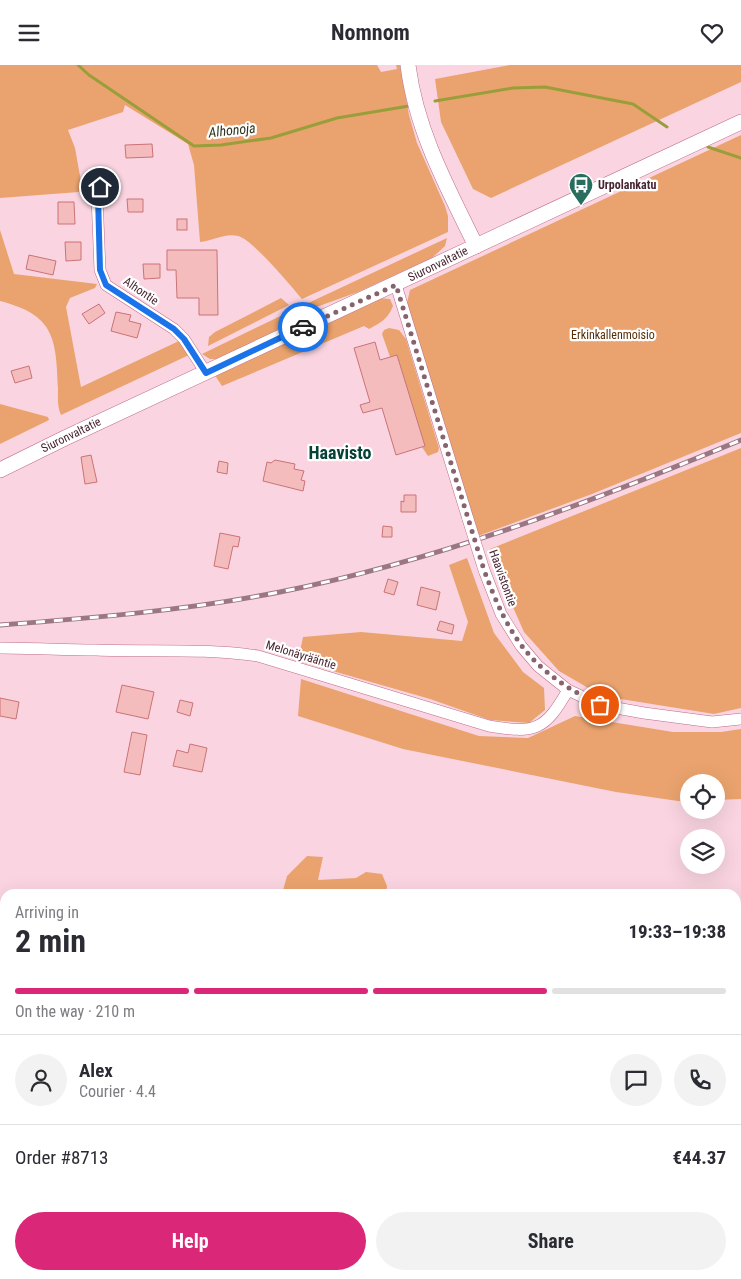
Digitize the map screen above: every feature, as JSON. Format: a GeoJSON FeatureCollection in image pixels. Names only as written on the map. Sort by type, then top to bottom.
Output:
{"type":"FeatureCollection","features":[{"type":"Feature","properties":{"kind":"main road"},"geometry":{"type":"LineString","coordinates":[[408,65],[411,89],[427,144],[476,246]]}},
{"type":"Feature","properties":{"kind":"main road","name":"Siuronvaltatie"},"geometry":{"type":"LineString","coordinates":[[0,470],[741,122]]}},
{"type":"Feature","properties":{"kind":"street","name":"Alhontie"},"geometry":{"type":"LineString","coordinates":[[100,187],[98,196],[100,270],[106,285],[174,329],[184,339],[206,373]]}},
{"type":"Feature","properties":{"kind":"street","name":"Haavistontie"},"geometry":{"type":"LineString","coordinates":[[396,285],[484,570],[501,614],[521,646],[538,666],[568,689],[600,705],[712,722],[741,719]]}},
{"type":"Feature","properties":{"kind":"street","name":"Melonäyrääntie"},"geometry":{"type":"LineString","coordinates":[[0,649],[220,651],[258,657],[489,726],[510,730],[528,729],[543,724],[553,716],[568,689]]}},
{"type":"Feature","properties":{"kind":"green space"},"geometry":{"type":"Polygon","coordinates":[[[0,65],[377,65],[381,72],[397,69],[396,65],[400,65],[409,115],[417,143],[445,206],[448,216],[448,232],[302,299],[271,264],[244,239],[233,235],[200,242],[194,165],[188,144],[125,105],[123,112],[68,130],[75,148],[82,187],[79,192],[0,198],[0,65]]]}},
{"type":"Feature","properties":{"kind":"green space"},"geometry":{"type":"Polygon","coordinates":[[[510,65],[741,65],[741,82],[491,198],[473,189],[441,122],[435,79],[510,65]]]}},
{"type":"Feature","properties":{"kind":"green space","name":"Erkinkallenmoisio"},"geometry":{"type":"Polygon","coordinates":[[[741,135],[741,433],[592,494],[478,536],[407,303],[410,290],[741,135]]]}},
{"type":"Feature","properties":{"kind":"green space"},"geometry":{"type":"Polygon","coordinates":[[[0,230],[14,274],[97,284],[95,288],[70,298],[66,307],[81,387],[179,341],[189,355],[61,415],[58,405],[56,355],[48,331],[42,321],[32,313],[0,301],[0,230]]]}},
{"type":"Feature","properties":{"kind":"green space"},"geometry":{"type":"Polygon","coordinates":[[[447,238],[445,246],[432,258],[358,292],[308,310],[304,305],[447,238]]]}},
{"type":"Feature","properties":{"kind":"green space"},"geometry":{"type":"Polygon","coordinates":[[[281,298],[289,305],[208,346],[209,337],[215,332],[281,298]]]}},
{"type":"Feature","properties":{"kind":"green space"},"geometry":{"type":"Polygon","coordinates":[[[378,298],[390,299],[393,306],[380,323],[369,329],[364,326],[222,386],[214,374],[378,298]]]}},
{"type":"Feature","properties":{"kind":"green space"},"geometry":{"type":"Polygon","coordinates":[[[299,307],[303,312],[276,331],[217,359],[210,359],[202,354],[299,307]]]}},
{"type":"Feature","properties":{"kind":"green space"},"geometry":{"type":"Polygon","coordinates":[[[389,328],[399,330],[406,339],[439,448],[438,452],[428,456],[422,447],[425,446],[397,355],[390,357],[382,334],[384,330],[389,328]]]}},
{"type":"Feature","properties":{"kind":"green space"},"geometry":{"type":"Polygon","coordinates":[[[0,404],[48,417],[49,420],[0,444],[0,404]]]}},
{"type":"Feature","properties":{"kind":"green space"},"geometry":{"type":"Polygon","coordinates":[[[741,448],[741,708],[714,714],[602,696],[559,671],[524,632],[496,569],[490,549],[741,448]]]}},
{"type":"Feature","properties":{"kind":"green space"},"geometry":{"type":"Polygon","coordinates":[[[467,558],[494,633],[523,672],[544,688],[545,710],[529,723],[490,720],[430,699],[298,661],[303,637],[361,632],[462,641],[468,622],[449,565],[467,558]]]}},
{"type":"Feature","properties":{"kind":"green space"},"geometry":{"type":"Polygon","coordinates":[[[301,679],[479,736],[528,738],[575,716],[673,732],[721,732],[741,729],[741,799],[725,800],[725,774],[680,774],[680,801],[616,792],[403,749],[298,716],[301,679]]]}},
{"type":"Feature","properties":{"kind":"green space"},"geometry":{"type":"Polygon","coordinates":[[[307,856],[323,857],[318,880],[356,878],[366,872],[382,874],[387,886],[387,889],[283,889],[287,876],[307,856]]]}},
{"type":"Feature","properties":{"kind":"building"},"geometry":{"type":"Polygon","coordinates":[[[152,144],[153,157],[126,158],[125,145],[152,144]]]}},
{"type":"Feature","properties":{"kind":"building"},"geometry":{"type":"Polygon","coordinates":[[[127,199],[143,199],[143,212],[128,212],[127,199]]]}},
{"type":"Feature","properties":{"kind":"building"},"geometry":{"type":"Polygon","coordinates":[[[58,202],[74,202],[75,224],[58,224],[58,202]]]}},
{"type":"Feature","properties":{"kind":"building"},"geometry":{"type":"Polygon","coordinates":[[[177,219],[187,219],[187,230],[177,230],[177,219]]]}},
{"type":"Feature","properties":{"kind":"building"},"geometry":{"type":"Polygon","coordinates":[[[65,242],[81,242],[81,260],[66,261],[65,242]]]}},
{"type":"Feature","properties":{"kind":"building"},"geometry":{"type":"Polygon","coordinates":[[[167,250],[217,250],[218,315],[199,315],[199,298],[177,298],[176,270],[167,270],[167,250]]]}},
{"type":"Feature","properties":{"kind":"building"},"geometry":{"type":"Polygon","coordinates":[[[29,255],[56,261],[53,275],[26,269],[29,255]]]}},
{"type":"Feature","properties":{"kind":"building"},"geometry":{"type":"Polygon","coordinates":[[[143,264],[160,264],[160,278],[144,279],[143,264]]]}},
{"type":"Feature","properties":{"kind":"building"},"geometry":{"type":"Polygon","coordinates":[[[99,304],[105,313],[89,324],[82,314],[99,304]]]}},
{"type":"Feature","properties":{"kind":"building"},"geometry":{"type":"Polygon","coordinates":[[[116,312],[131,315],[129,321],[141,324],[137,338],[111,331],[116,312]]]}},
{"type":"Feature","properties":{"kind":"building"},"geometry":{"type":"Polygon","coordinates":[[[375,342],[380,360],[397,355],[425,446],[396,455],[382,408],[363,413],[360,405],[370,402],[354,348],[375,342]]]}},
{"type":"Feature","properties":{"kind":"building"},"geometry":{"type":"Polygon","coordinates":[[[29,366],[32,378],[15,383],[11,371],[29,366]]]}},
{"type":"Feature","properties":{"kind":"building"},"geometry":{"type":"Polygon","coordinates":[[[91,455],[97,482],[85,484],[81,457],[91,455]]]}},
{"type":"Feature","properties":{"kind":"building"},"geometry":{"type":"Polygon","coordinates":[[[275,460],[295,464],[294,469],[304,471],[301,480],[305,481],[303,491],[263,481],[267,462],[271,463],[275,460]]]}},
{"type":"Feature","properties":{"kind":"building"},"geometry":{"type":"Polygon","coordinates":[[[219,461],[228,463],[227,474],[217,472],[219,461]]]}},
{"type":"Feature","properties":{"kind":"building"},"geometry":{"type":"Polygon","coordinates":[[[404,495],[416,495],[416,512],[401,512],[401,501],[404,502],[404,495]]]}},
{"type":"Feature","properties":{"kind":"building"},"geometry":{"type":"Polygon","coordinates":[[[383,526],[392,527],[392,537],[382,537],[383,526]]]}},
{"type":"Feature","properties":{"kind":"building"},"geometry":{"type":"Polygon","coordinates":[[[220,533],[240,537],[238,547],[233,546],[228,569],[214,566],[220,533]]]}},
{"type":"Feature","properties":{"kind":"building"},"geometry":{"type":"Polygon","coordinates":[[[388,579],[398,582],[394,595],[384,592],[388,579]]]}},
{"type":"Feature","properties":{"kind":"building"},"geometry":{"type":"Polygon","coordinates":[[[421,587],[440,592],[436,610],[417,605],[421,587]]]}},
{"type":"Feature","properties":{"kind":"building"},"geometry":{"type":"Polygon","coordinates":[[[440,621],[454,625],[452,634],[437,630],[440,621]]]}},
{"type":"Feature","properties":{"kind":"building"},"geometry":{"type":"Polygon","coordinates":[[[122,685],[154,692],[148,719],[116,712],[122,685]]]}},
{"type":"Feature","properties":{"kind":"building"},"geometry":{"type":"Polygon","coordinates":[[[0,698],[19,702],[16,719],[0,716],[0,698]]]}},
{"type":"Feature","properties":{"kind":"building"},"geometry":{"type":"Polygon","coordinates":[[[180,700],[193,703],[190,716],[177,712],[180,700]]]}},
{"type":"Feature","properties":{"kind":"building"},"geometry":{"type":"Polygon","coordinates":[[[132,732],[147,735],[140,775],[124,772],[132,732]]]}},
{"type":"Feature","properties":{"kind":"building"},"geometry":{"type":"Polygon","coordinates":[[[190,744],[207,748],[202,772],[173,766],[177,750],[188,753],[190,744]]]}},
{"type":"Feature","properties":{"kind":"waterway","name":"Alhonoja"},"geometry":{"type":"LineString","coordinates":[[78,65],[89,75],[194,146],[221,145],[271,138],[337,118],[409,106]]}},
{"type":"Feature","properties":{"kind":"waterway","name":"Alhonoja"},"geometry":{"type":"LineString","coordinates":[[435,101],[513,88],[545,87],[633,104],[667,127]]}},
{"type":"Feature","properties":{"kind":"waterway","name":"Alhonoja"},"geometry":{"type":"LineString","coordinates":[[708,147],[741,158]]}},
{"type":"Feature","properties":{"kind":"railway"},"geometry":{"type":"LineString","coordinates":[[0,625],[176,609],[280,592],[339,579],[456,546],[514,527],[571,507],[741,440]]}},
{"type":"Feature","properties":{"kind":"way so far"},"geometry":{"type":"LineString","coordinates":[[303,327],[396,285],[484,570],[501,614],[521,646],[538,666],[568,689],[600,705]]}},
{"type":"Feature","properties":{"kind":"place","name":"Urpolankatu"},"geometry":{"type":"Point","coordinates":[581,206]}},
{"type":"Feature","properties":{"kind":"district","name":"Haavisto"},"geometry":{"type":"Point","coordinates":[340,453]}},
{"type":"Feature","properties":{"kind":"route"},"geometry":{"type":"LineString","coordinates":[[100,187],[98,196],[100,270],[106,285],[174,329],[184,339],[206,373],[303,327]]}}]}
